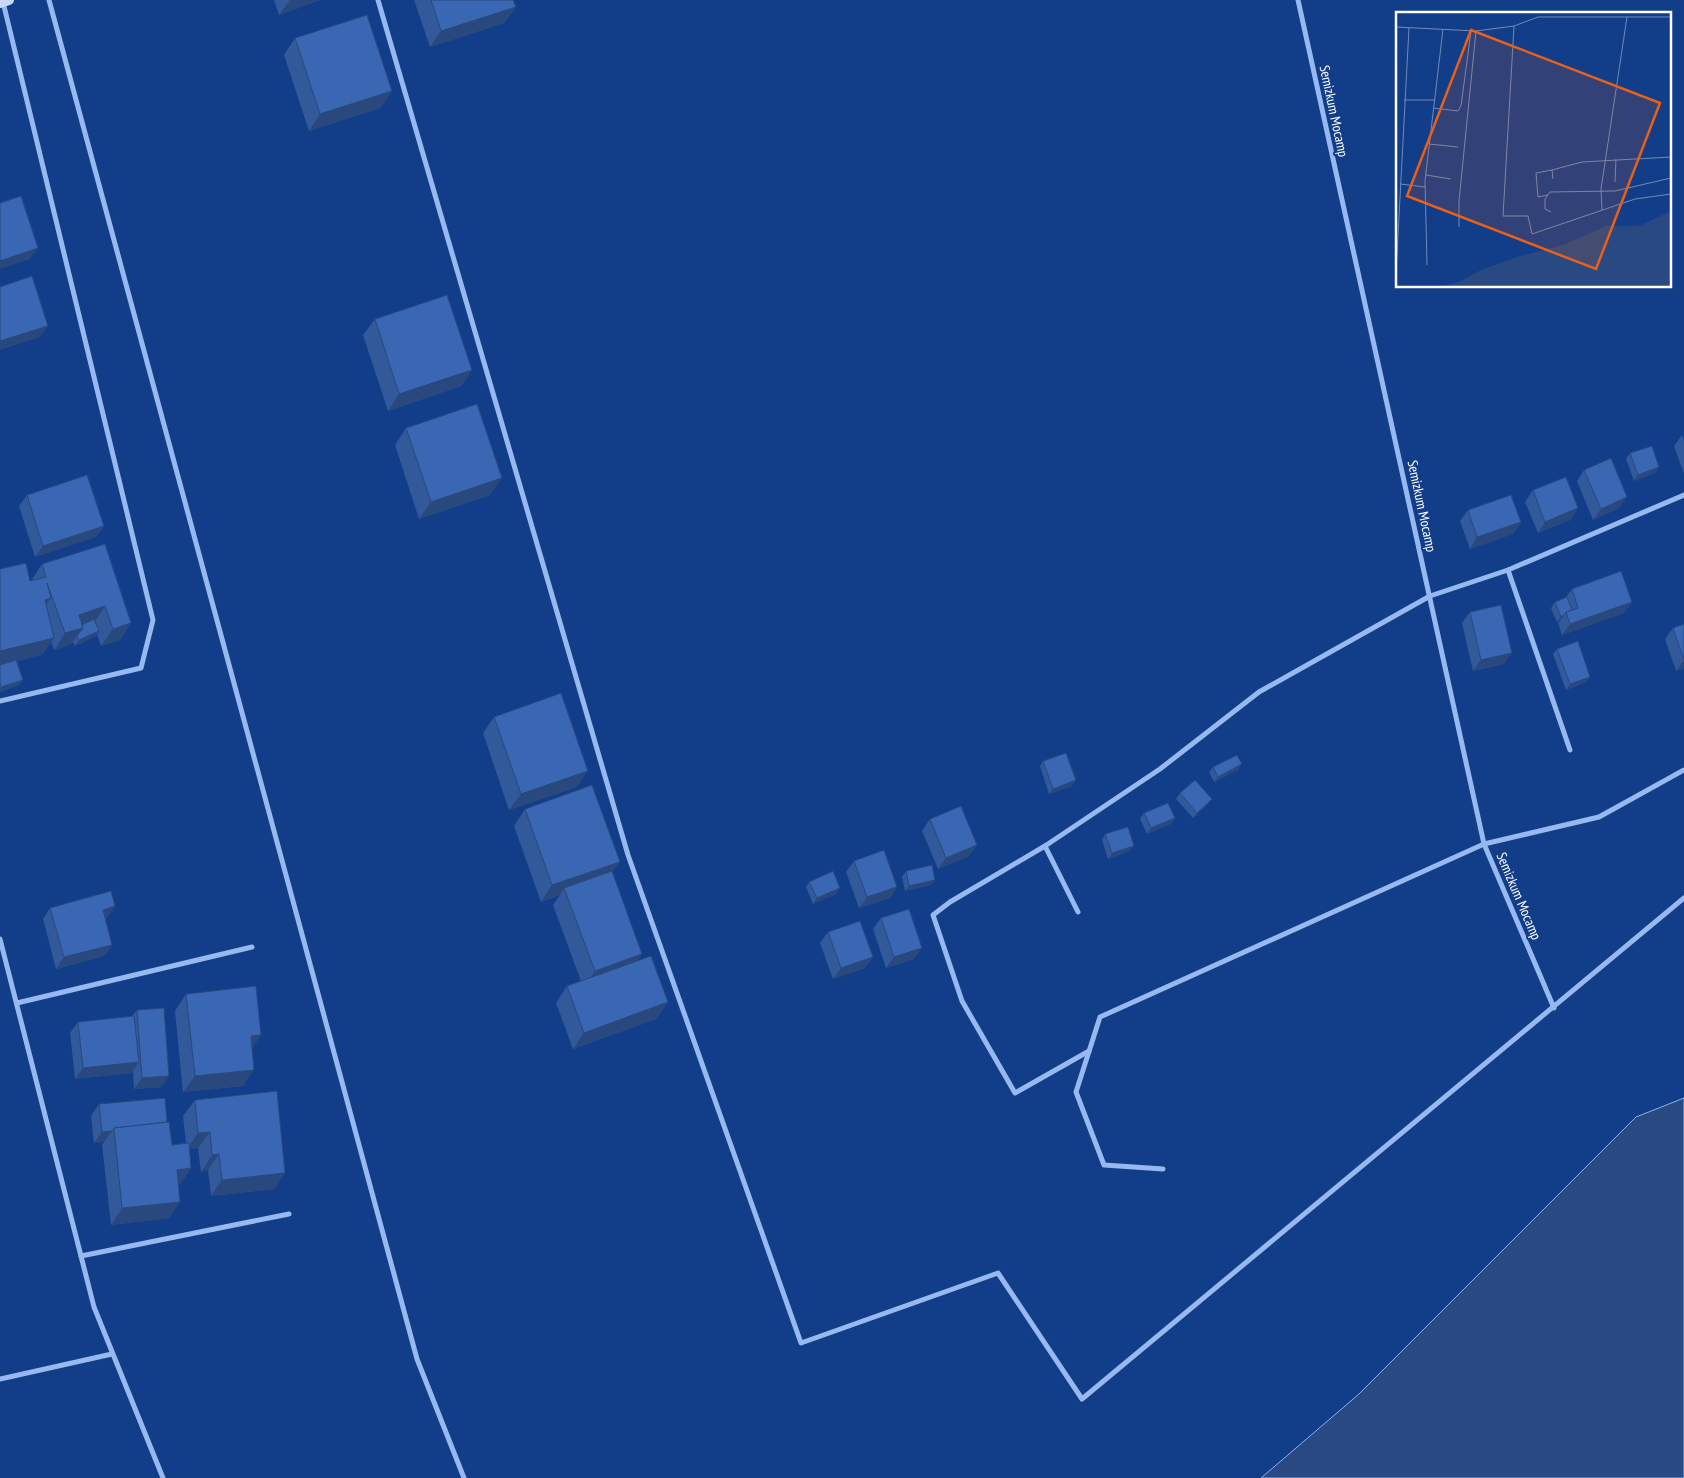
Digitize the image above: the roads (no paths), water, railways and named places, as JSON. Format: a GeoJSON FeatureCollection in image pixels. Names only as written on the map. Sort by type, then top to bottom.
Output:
{"type":"FeatureCollection","features":[{"type":"Feature","properties":{"kind":"street"},"geometry":{"type":"LineString","coordinates":[[49,0],[417,1359],[464,1478]]}},
{"type":"Feature","properties":{"kind":"street"},"geometry":{"type":"LineString","coordinates":[[378,0],[628,855],[802,1343],[998,1273],[1082,1399],[1684,898]]}},
{"type":"Feature","properties":{"kind":"street","name":"Semizkum Mocamp"},"geometry":{"type":"LineString","coordinates":[[1298,0],[1484,844],[1554,1008]]}},
{"type":"Feature","properties":{"kind":"street"},"geometry":{"type":"LineString","coordinates":[[0,701],[141,668],[153,620],[4,2]]}},
{"type":"Feature","properties":{"kind":"street"},"geometry":{"type":"LineString","coordinates":[[1089,1051],[1015,1093],[962,1001],[933,915],[950,902],[1045,846],[1160,770],[1259,692],[1430,596],[1508,570],[1684,495]]}},
{"type":"Feature","properties":{"kind":"street"},"geometry":{"type":"LineString","coordinates":[[1508,570],[1570,750]]}},
{"type":"Feature","properties":{"kind":"street"},"geometry":{"type":"LineString","coordinates":[[1164,1169],[1104,1165],[1076,1092],[1100,1017],[1484,844],[1599,817],[1684,770]]}},
{"type":"Feature","properties":{"kind":"street"},"geometry":{"type":"LineString","coordinates":[[1045,846],[1078,912]]}},
{"type":"Feature","properties":{"kind":"street"},"geometry":{"type":"LineString","coordinates":[[0,939],[94,1306],[163,1478]]}},
{"type":"Feature","properties":{"kind":"street"},"geometry":{"type":"LineString","coordinates":[[17,1004],[252,947]]}},
{"type":"Feature","properties":{"kind":"street"},"geometry":{"type":"LineString","coordinates":[[81,1256],[289,1214]]}},
{"type":"Feature","properties":{"kind":"street"},"geometry":{"type":"LineString","coordinates":[[0,1379],[112,1354]]}},
{"type":"Feature","properties":{"kind":"water"},"geometry":{"type":"Polygon","coordinates":[[[1684,1098],[1684,1478],[1261,1478],[1359,1394],[1636,1117],[1684,1098]]]}}]}
